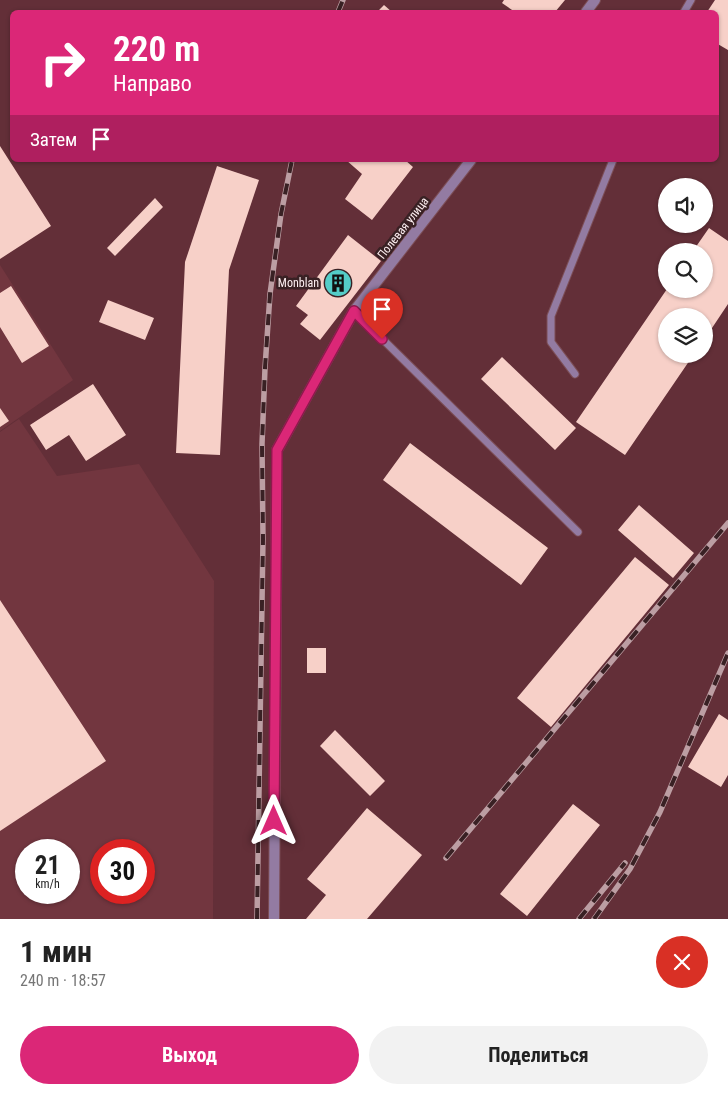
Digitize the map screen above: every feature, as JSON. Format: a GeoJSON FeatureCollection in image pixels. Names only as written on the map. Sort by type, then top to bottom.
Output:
{"type":"FeatureCollection","features":[{"type":"Feature","properties":{"kind":"street","name":"Полевая улица"},"geometry":{"type":"LineString","coordinates":[[274,919],[277,450],[354,311],[469,162]]}},
{"type":"Feature","properties":{"kind":"lane"},"geometry":{"type":"LineString","coordinates":[[575,374],[551,342],[551,316],[611,162]]}},
{"type":"Feature","properties":{"kind":"lane"},"geometry":{"type":"LineString","coordinates":[[354,311],[578,532]]}},
{"type":"Feature","properties":{"kind":"shaded area"},"geometry":{"type":"Polygon","coordinates":[[[0,265],[73,380],[0,431],[0,265]]]}},
{"type":"Feature","properties":{"kind":"shaded area"},"geometry":{"type":"Polygon","coordinates":[[[19,419],[57,476],[139,464],[214,581],[213,919],[0,919],[0,432],[19,419]]]}},
{"type":"Feature","properties":{"kind":"building"},"geometry":{"type":"Polygon","coordinates":[[[504,0],[565,0],[557,10],[512,10],[502,3],[504,0]]]}},
{"type":"Feature","properties":{"kind":"building"},"geometry":{"type":"Polygon","coordinates":[[[715,0],[728,0],[728,50],[719,45],[719,10],[708,10],[715,0]]]}},
{"type":"Feature","properties":{"kind":"building"},"geometry":{"type":"Polygon","coordinates":[[[384,5],[390,10],[379,10],[384,5]]]}},
{"type":"Feature","properties":{"kind":"building"},"geometry":{"type":"Polygon","coordinates":[[[0,146],[51,226],[0,259],[0,146]]]}},
{"type":"Feature","properties":{"kind":"building"},"geometry":{"type":"Polygon","coordinates":[[[348,162],[407,162],[413,167],[372,220],[345,199],[362,174],[348,162]]]}},
{"type":"Feature","properties":{"kind":"building"},"geometry":{"type":"Polygon","coordinates":[[[217,166],[259,180],[229,270],[220,455],[176,453],[185,262],[217,166]]]}},
{"type":"Feature","properties":{"kind":"building"},"geometry":{"type":"Polygon","coordinates":[[[155,198],[163,207],[115,256],[107,248],[155,198]]]}},
{"type":"Feature","properties":{"kind":"building"},"geometry":{"type":"Polygon","coordinates":[[[713,231],[728,241],[728,304],[713,326],[713,308],[658,308],[658,363],[688,363],[625,455],[576,422],[661,298],[713,298],[713,243],[699,243],[706,233],[713,233],[713,231]]]}},
{"type":"Feature","properties":{"kind":"building","name":"Monblan"},"geometry":{"type":"Polygon","coordinates":[[[348,235],[381,261],[320,340],[300,324],[308,315],[296,306],[348,235]]]}},
{"type":"Feature","properties":{"kind":"building"},"geometry":{"type":"Polygon","coordinates":[[[11,286],[49,346],[22,363],[0,327],[0,293],[11,286]]]}},
{"type":"Feature","properties":{"kind":"building"},"geometry":{"type":"Polygon","coordinates":[[[108,300],[154,318],[145,340],[99,322],[108,300]]]}},
{"type":"Feature","properties":{"kind":"building"},"geometry":{"type":"Polygon","coordinates":[[[502,357],[576,428],[555,450],[481,379],[502,357]]]}},
{"type":"Feature","properties":{"kind":"building"},"geometry":{"type":"Polygon","coordinates":[[[93,384],[126,435],[86,461],[69,435],[46,450],[30,425],[93,384]]]}},
{"type":"Feature","properties":{"kind":"building"},"geometry":{"type":"Polygon","coordinates":[[[0,408],[9,421],[0,427],[0,408]]]}},
{"type":"Feature","properties":{"kind":"building"},"geometry":{"type":"Polygon","coordinates":[[[410,443],[548,548],[521,585],[383,480],[410,443]]]}},
{"type":"Feature","properties":{"kind":"building"},"geometry":{"type":"Polygon","coordinates":[[[639,505],[694,553],[673,578],[618,530],[639,505]]]}},
{"type":"Feature","properties":{"kind":"building"},"geometry":{"type":"Polygon","coordinates":[[[635,557],[669,585],[551,727],[517,698],[635,557]]]}},
{"type":"Feature","properties":{"kind":"building"},"geometry":{"type":"Polygon","coordinates":[[[0,600],[106,761],[0,831],[0,600]]]}},
{"type":"Feature","properties":{"kind":"building"},"geometry":{"type":"Polygon","coordinates":[[[307,648],[326,648],[326,673],[307,673],[307,648]]]}},
{"type":"Feature","properties":{"kind":"building"},"geometry":{"type":"Polygon","coordinates":[[[719,714],[728,720],[728,775],[721,787],[688,767],[719,714]]]}},
{"type":"Feature","properties":{"kind":"building"},"geometry":{"type":"Polygon","coordinates":[[[335,730],[385,781],[370,796],[320,746],[335,730]]]}},
{"type":"Feature","properties":{"kind":"building"},"geometry":{"type":"Polygon","coordinates":[[[573,804],[600,825],[527,916],[500,894],[573,804]]]}},
{"type":"Feature","properties":{"kind":"building"},"geometry":{"type":"Polygon","coordinates":[[[367,808],[422,855],[367,919],[306,919],[326,895],[307,879],[367,808]]]}},
{"type":"Feature","properties":{"kind":"railway"},"geometry":{"type":"LineString","coordinates":[[339,10],[343,0]]}},
{"type":"Feature","properties":{"kind":"railway"},"geometry":{"type":"LineString","coordinates":[[257,919],[263,539],[262,444],[265,368],[270,294],[281,214],[292,162]]}},
{"type":"Feature","properties":{"kind":"railway"},"geometry":{"type":"LineString","coordinates":[[446,858],[728,523]]}},
{"type":"Feature","properties":{"kind":"railway"},"geometry":{"type":"LineString","coordinates":[[594,919],[630,869],[660,812],[728,653]]}},
{"type":"Feature","properties":{"kind":"railway"},"geometry":{"type":"LineString","coordinates":[[579,919],[625,863]]}},
{"type":"Feature","properties":{"kind":"place","name":"Monblan"},"geometry":{"type":"Point","coordinates":[338,283]}},
{"type":"Feature","properties":{"kind":"route"},"geometry":{"type":"LineString","coordinates":[[274,821],[277,450],[354,311],[382,339]]}}]}
